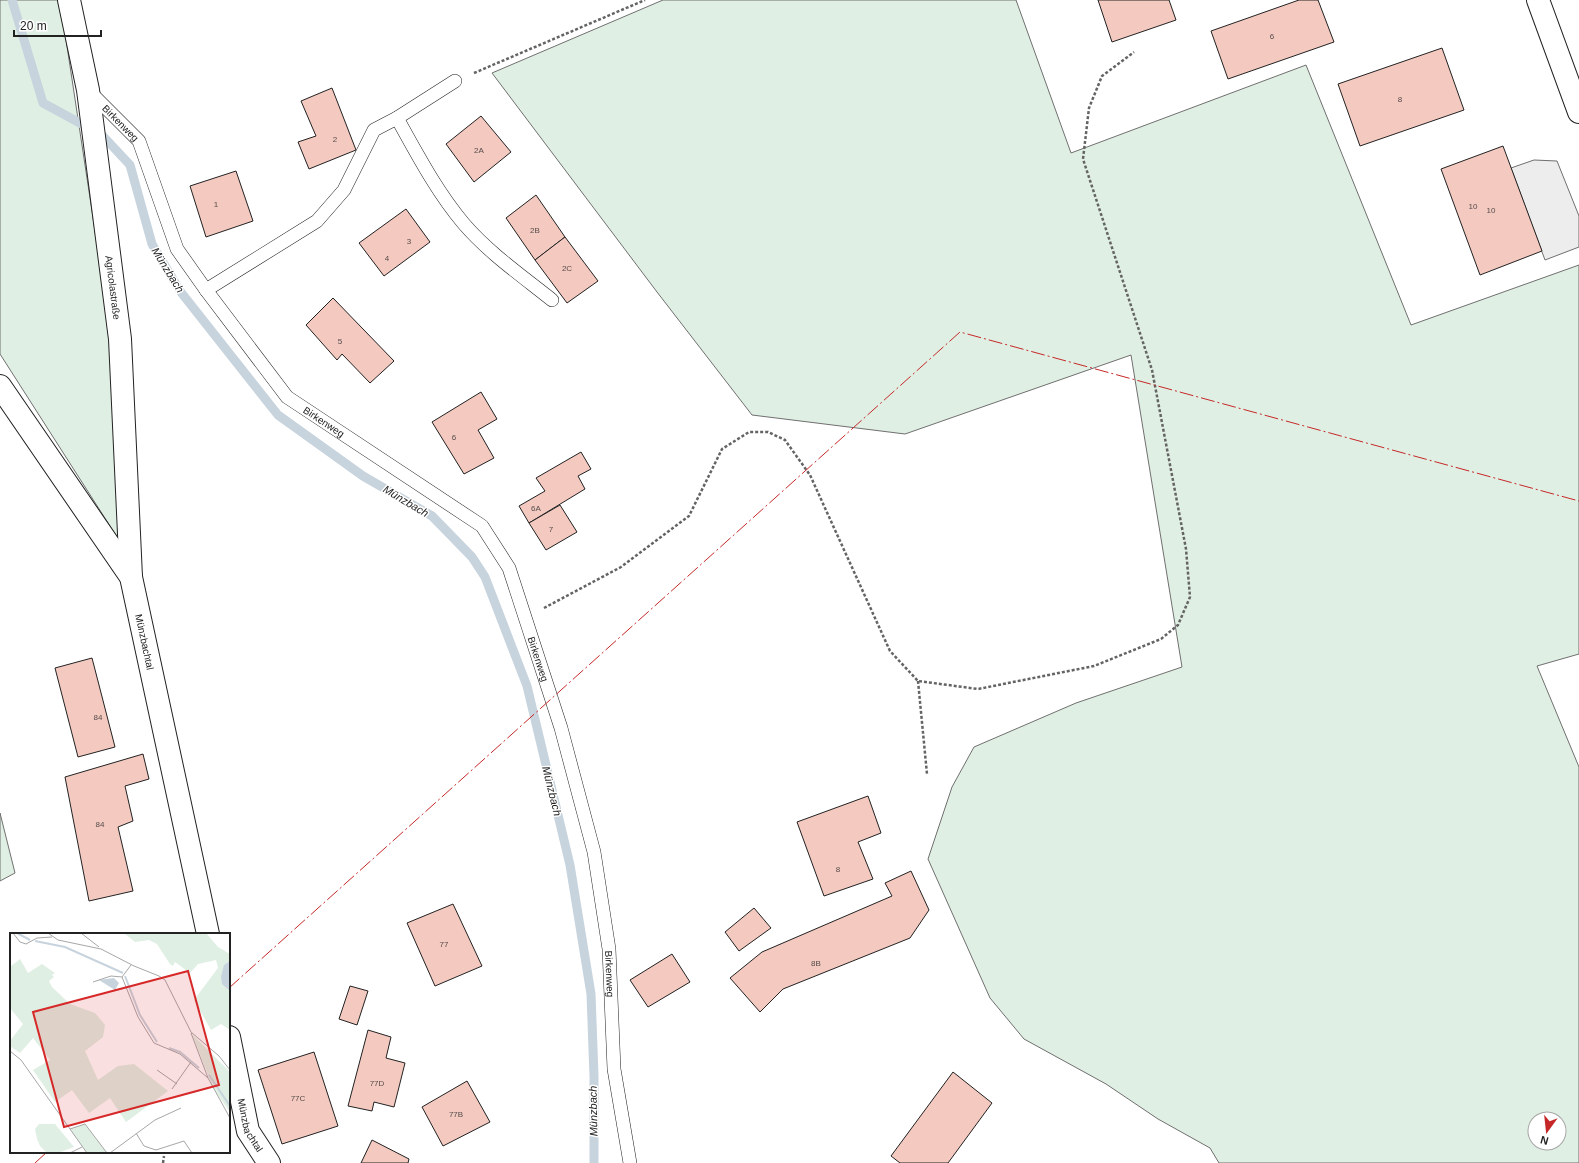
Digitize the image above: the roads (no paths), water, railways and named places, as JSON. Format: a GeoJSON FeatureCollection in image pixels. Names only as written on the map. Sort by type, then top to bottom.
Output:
{"type":"FeatureCollection","features":[{"type":"Feature","properties":{"kind":"street","name":"Agricolastraße"},"geometry":{"type":"LineString","coordinates":[[69,0],[88,90],[120,339],[131,577]]}},
{"type":"Feature","properties":{"kind":"street"},"geometry":{"type":"LineString","coordinates":[[1538,0],[1579,112]]}},
{"type":"Feature","properties":{"kind":"street","name":"Münzbachtal"},"geometry":{"type":"LineString","coordinates":[[0,386],[131,577],[208,933]]}},
{"type":"Feature","properties":{"kind":"street","name":"Münzbachtal"},"geometry":{"type":"LineString","coordinates":[[230,1042],[248,1131],[269,1163]]}},
{"type":"Feature","properties":{"kind":"lane"},"geometry":{"type":"LineString","coordinates":[[206,290],[317,220],[344,190],[374,130],[397,118],[455,81]]}},
{"type":"Feature","properties":{"kind":"lane","name":"Birkenweg"},"geometry":{"type":"LineString","coordinates":[[88,90],[139,141],[176,249],[287,397],[482,526],[509,568],[561,728],[594,852],[610,949],[614,1069],[630,1163]]}},
{"type":"Feature","properties":{"kind":"lane"},"geometry":{"type":"LineString","coordinates":[[397,118],[427,172],[464,224],[491,251],[552,300]]}},
{"type":"Feature","properties":{"kind":"waterway","name":"Münzbach"},"geometry":{"type":"LineString","coordinates":[[12,0],[43,103],[102,135],[130,165],[152,244],[180,291],[278,415],[363,476],[432,516],[472,557],[485,577],[527,686],[570,865],[591,994],[594,1076],[594,1163]]}}]}
